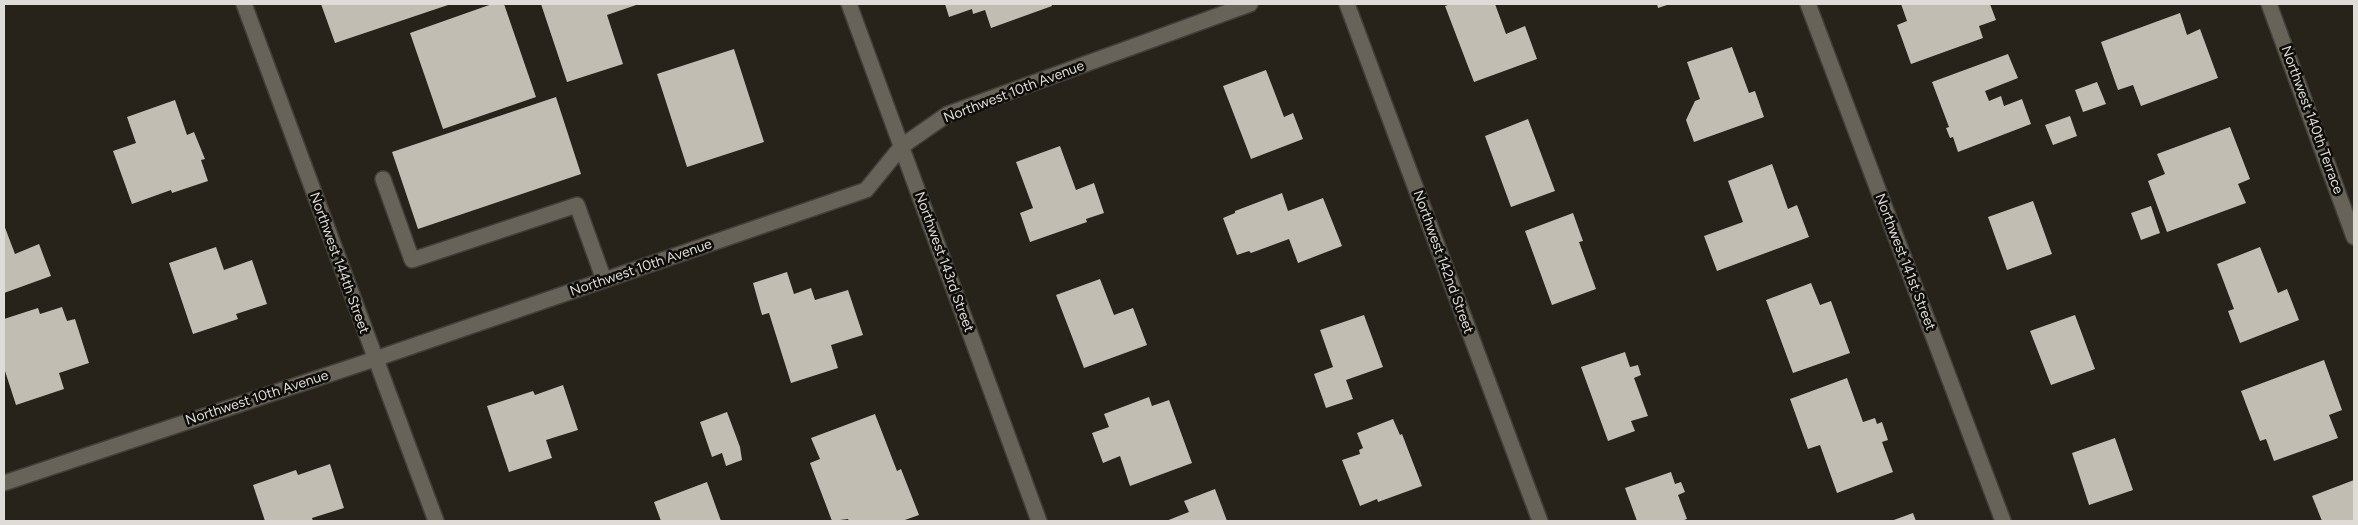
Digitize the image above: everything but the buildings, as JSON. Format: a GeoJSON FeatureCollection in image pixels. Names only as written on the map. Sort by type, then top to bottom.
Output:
{"type":"FeatureCollection","features":[{"type":"Feature","properties":{"kind":"street","name":"Northwest 144th Street"},"geometry":{"type":"LineString","coordinates":[[244,4],[436,521]]}},
{"type":"Feature","properties":{"kind":"street","name":"Northwest 143rd Street"},"geometry":{"type":"LineString","coordinates":[[849,4],[1039,521]]}},
{"type":"Feature","properties":{"kind":"street","name":"Northwest 10th Avenue"},"geometry":{"type":"LineString","coordinates":[[4,482],[375,359],[866,190],[902,146],[948,114],[1250,4]]}},
{"type":"Feature","properties":{"kind":"street","name":"Northwest 142nd Street"},"geometry":{"type":"LineString","coordinates":[[1347,4],[1540,521]]}},
{"type":"Feature","properties":{"kind":"street","name":"Northwest 141st Street"},"geometry":{"type":"LineString","coordinates":[[1808,4],[2003,521]]}},
{"type":"Feature","properties":{"kind":"street","name":"Northwest 140th Terrace"},"geometry":{"type":"LineString","coordinates":[[2269,4],[2354,237]]}},
{"type":"Feature","properties":{"kind":"street"},"geometry":{"type":"LineString","coordinates":[[383,179],[412,260],[577,206],[604,280]]}}]}
